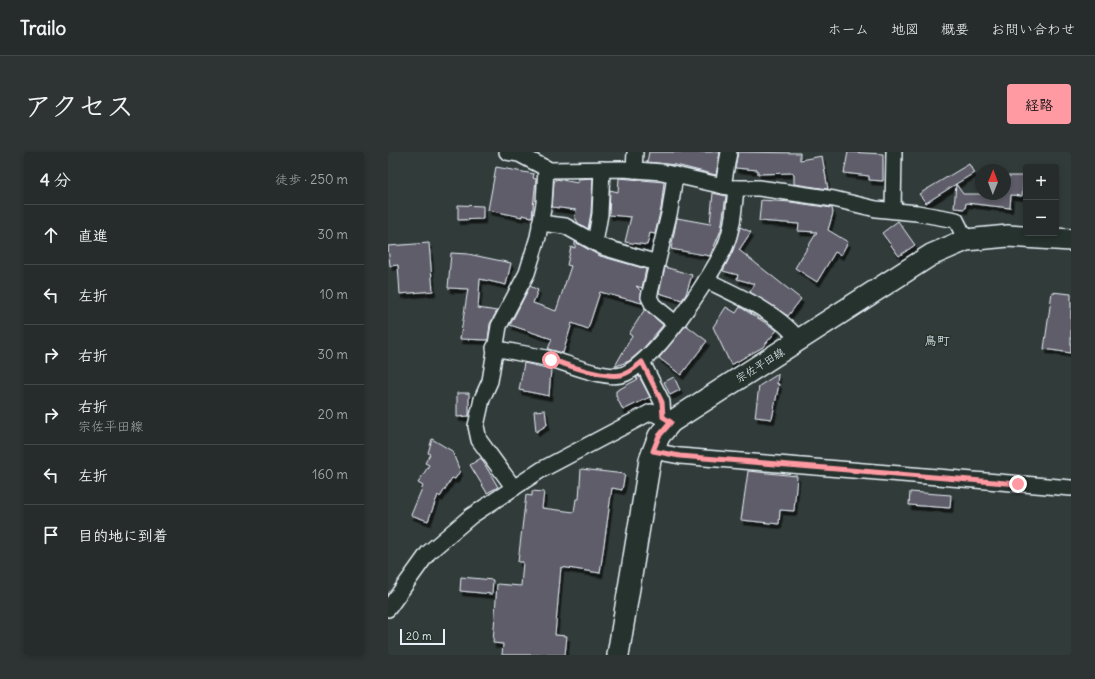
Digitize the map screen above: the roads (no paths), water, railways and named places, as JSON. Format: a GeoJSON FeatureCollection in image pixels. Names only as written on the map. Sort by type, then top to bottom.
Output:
{"type":"FeatureCollection","features":[{"type":"Feature","properties":{"kind":"main road","name":"宗佐平田線"},"geometry":{"type":"LineString","coordinates":[[618,655],[629,576],[650,460],[667,420],[799,341],[931,255],[966,240],[1008,236],[1071,240]]}},
{"type":"Feature","properties":{"kind":"street"},"geometry":{"type":"LineString","coordinates":[[634,170],[635,152]]}},
{"type":"Feature","properties":{"kind":"street"},"geometry":{"type":"LineString","coordinates":[[494,348],[551,360],[594,373],[621,375],[642,362],[652,353],[706,280],[724,247],[733,220],[729,187],[729,152]]}},
{"type":"Feature","properties":{"kind":"street"},"geometry":{"type":"LineString","coordinates":[[893,210],[894,152]]}},
{"type":"Feature","properties":{"kind":"street"},"geometry":{"type":"LineString","coordinates":[[515,153],[549,170],[634,170],[675,175],[729,187],[759,188],[956,220],[966,240]]}},
{"type":"Feature","properties":{"kind":"street"},"geometry":{"type":"LineString","coordinates":[[514,488],[479,440],[476,426],[482,399],[490,381],[494,348],[499,326],[527,273],[544,203],[546,168]]}},
{"type":"Feature","properties":{"kind":"street"},"geometry":{"type":"LineString","coordinates":[[595,243],[600,214],[602,169]]}},
{"type":"Feature","properties":{"kind":"street"},"geometry":{"type":"LineString","coordinates":[[675,175],[670,210],[649,297],[653,305],[675,323]]}},
{"type":"Feature","properties":{"kind":"street"},"geometry":{"type":"LineString","coordinates":[[540,223],[565,226],[603,247],[657,263]]}},
{"type":"Feature","properties":{"kind":"street"},"geometry":{"type":"LineString","coordinates":[[706,280],[750,302],[792,330],[799,341]]}},
{"type":"Feature","properties":{"kind":"street"},"geometry":{"type":"LineString","coordinates":[[642,362],[662,402],[667,420]]}},
{"type":"Feature","properties":{"kind":"street"},"geometry":{"type":"LineString","coordinates":[[388,609],[428,552],[471,516],[541,470],[651,412],[667,420]]}},
{"type":"Feature","properties":{"kind":"street"},"geometry":{"type":"LineString","coordinates":[[653,451],[680,456],[1071,488]]}},
{"type":"Feature","properties":{"kind":"district","name":"鳥町"},"geometry":{"type":"Point","coordinates":[937,340]}}]}
